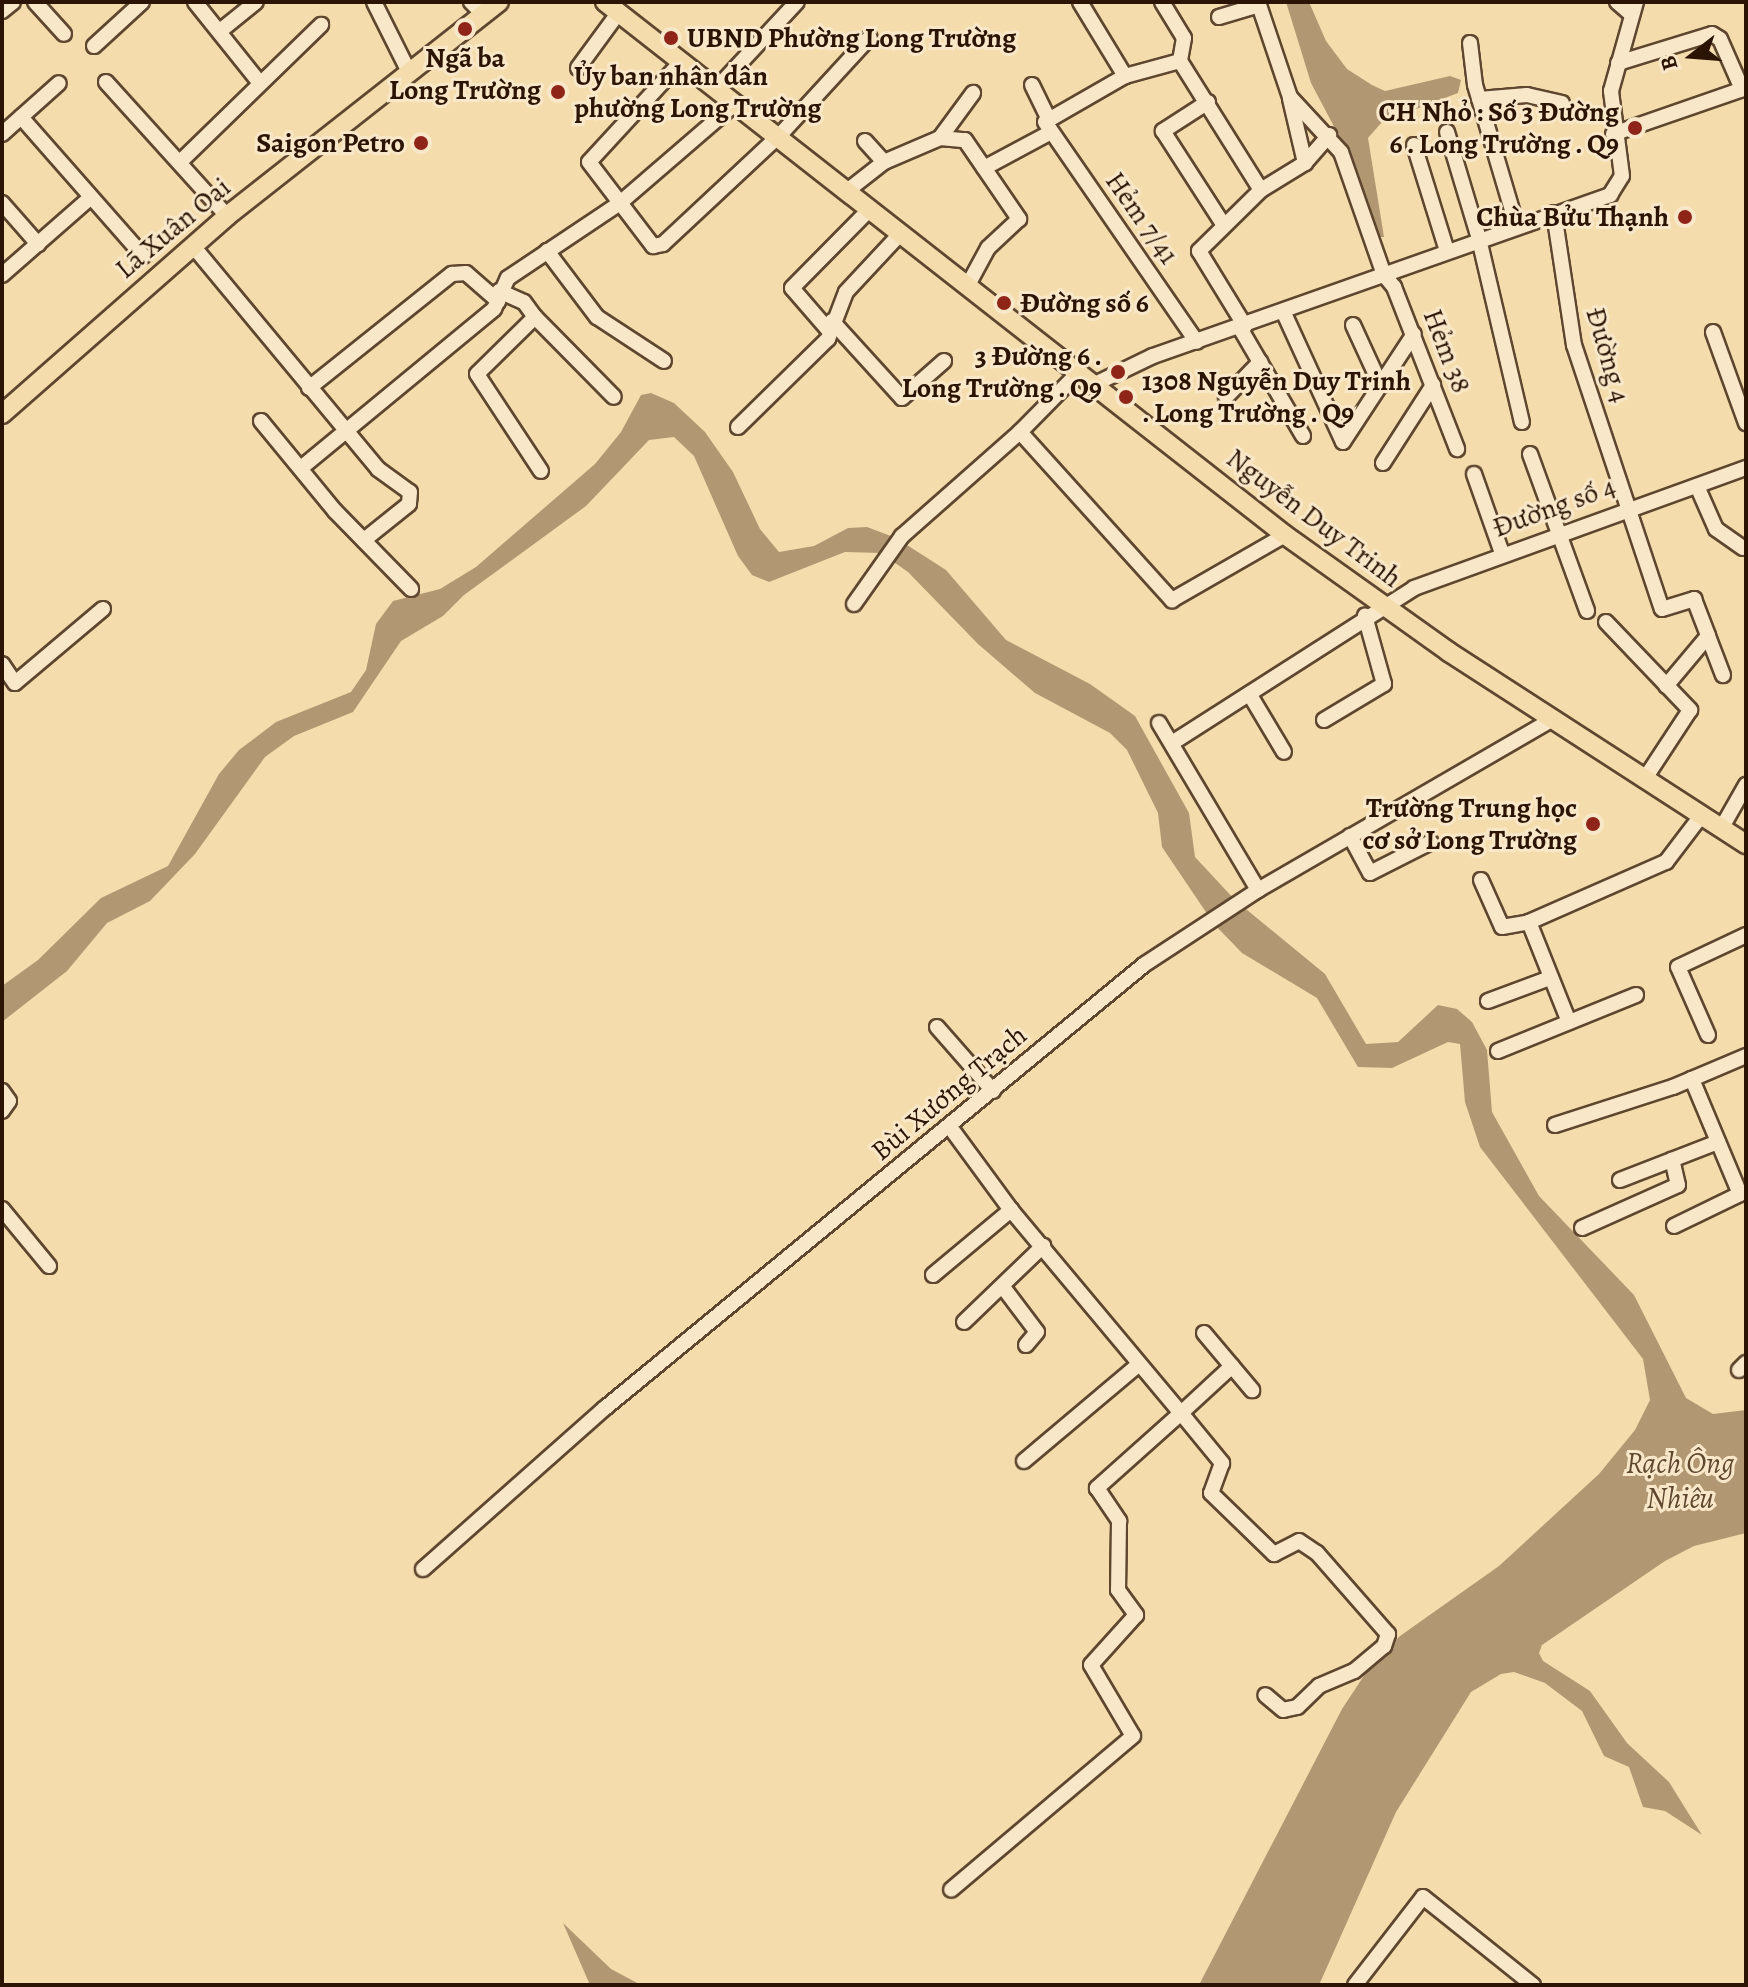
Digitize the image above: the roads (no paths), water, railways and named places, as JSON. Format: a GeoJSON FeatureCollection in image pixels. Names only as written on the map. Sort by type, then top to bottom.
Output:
{"type":"FeatureCollection","features":[{"type":"Feature","properties":{"kind":"main road","name":"Lã Xuân Oai"},"geometry":{"type":"LineString","coordinates":[[2,414],[227,216],[409,72],[477,8],[499,2]]}},
{"type":"Feature","properties":{"kind":"main road","name":"Nguyễn Duy Trinh"},"geometry":{"type":"LineString","coordinates":[[619,8],[682,61],[1285,535],[1551,720],[1746,844]]}},
{"type":"Feature","properties":{"kind":"street"},"geometry":{"type":"LineString","coordinates":[[2,11],[13,2]]}},
{"type":"Feature","properties":{"kind":"street"},"geometry":{"type":"LineString","coordinates":[[35,2],[64,34]]}},
{"type":"Feature","properties":{"kind":"street"},"geometry":{"type":"LineString","coordinates":[[94,46],[142,2]]}},
{"type":"Feature","properties":{"kind":"street"},"geometry":{"type":"LineString","coordinates":[[195,2],[259,82]]}},
{"type":"Feature","properties":{"kind":"street"},"geometry":{"type":"LineString","coordinates":[[220,31],[256,2]]}},
{"type":"Feature","properties":{"kind":"street"},"geometry":{"type":"LineString","coordinates":[[374,2],[409,72]]}},
{"type":"Feature","properties":{"kind":"street"},"geometry":{"type":"LineString","coordinates":[[717,88],[797,2]]}},
{"type":"Feature","properties":{"kind":"street"},"geometry":{"type":"LineString","coordinates":[[1080,2],[1125,76]]}},
{"type":"Feature","properties":{"kind":"street"},"geometry":{"type":"LineString","coordinates":[[1162,2],[1184,38],[1180,61],[1261,190]]}},
{"type":"Feature","properties":{"kind":"street"},"geometry":{"type":"LineString","coordinates":[[1095,384],[1197,342],[1479,239],[1610,195],[1619,186],[1622,176],[1609,108],[1634,8],[1617,2]]}},
{"type":"Feature","properties":{"kind":"street"},"geometry":{"type":"LineString","coordinates":[[1219,17],[1258,4],[1290,97],[1305,163]]}},
{"type":"Feature","properties":{"kind":"street"},"geometry":{"type":"LineString","coordinates":[[578,68],[619,8]]}},
{"type":"Feature","properties":{"kind":"street"},"geometry":{"type":"LineString","coordinates":[[180,162],[321,25]]}},
{"type":"Feature","properties":{"kind":"street"},"geometry":{"type":"LineString","coordinates":[[1613,134],[1744,89],[1720,39],[1706,34],[1618,63]]}},
{"type":"Feature","properties":{"kind":"street"},"geometry":{"type":"LineString","coordinates":[[682,61],[590,159],[591,167],[653,246],[663,244],[779,136],[870,37]]}},
{"type":"Feature","properties":{"kind":"street"},"geometry":{"type":"LineString","coordinates":[[1470,43],[1479,99],[1517,227]]}},
{"type":"Feature","properties":{"kind":"street"},"geometry":{"type":"LineString","coordinates":[[984,168],[1125,76],[1180,61]]}},
{"type":"Feature","properties":{"kind":"street"},"geometry":{"type":"LineString","coordinates":[[106,82],[227,216]]}},
{"type":"Feature","properties":{"kind":"street"},"geometry":{"type":"LineString","coordinates":[[2,134],[59,83]]}},
{"type":"Feature","properties":{"kind":"street","name":"Hẻm 7/41"},"geometry":{"type":"LineString","coordinates":[[1032,85],[1048,125],[1197,342]]}},
{"type":"Feature","properties":{"kind":"street"},"geometry":{"type":"LineString","coordinates":[[940,138],[973,93]]}},
{"type":"Feature","properties":{"kind":"street"},"geometry":{"type":"LineString","coordinates":[[1479,99],[1527,95],[1562,103]]}},
{"type":"Feature","properties":{"kind":"street","name":"Hẻm 38"},"geometry":{"type":"LineString","coordinates":[[1290,97],[1329,135],[1341,152],[1384,275],[1414,334],[1457,449]]}},
{"type":"Feature","properties":{"kind":"street"},"geometry":{"type":"LineString","coordinates":[[1208,102],[1163,131],[1223,224]]}},
{"type":"Feature","properties":{"kind":"street"},"geometry":{"type":"LineString","coordinates":[[301,468],[494,309],[498,296],[547,251],[620,203],[736,103]]}},
{"type":"Feature","properties":{"kind":"street"},"geometry":{"type":"LineString","coordinates":[[21,117],[143,256]]}},
{"type":"Feature","properties":{"kind":"street"},"geometry":{"type":"LineString","coordinates":[[1447,132],[1479,239],[1522,422]]}},
{"type":"Feature","properties":{"kind":"street"},"geometry":{"type":"LineString","coordinates":[[1303,436],[1199,251],[1223,224],[1261,190],[1305,163],[1329,135]]}},
{"type":"Feature","properties":{"kind":"street"},"geometry":{"type":"LineString","coordinates":[[847,191],[884,162],[940,138],[965,140],[1019,219],[988,248],[968,285]]}},
{"type":"Feature","properties":{"kind":"street"},"geometry":{"type":"LineString","coordinates":[[865,141],[884,162]]}},
{"type":"Feature","properties":{"kind":"street"},"geometry":{"type":"LineString","coordinates":[[1414,145],[1447,251]]}},
{"type":"Feature","properties":{"kind":"street"},"geometry":{"type":"LineString","coordinates":[[2,275],[91,197]]}},
{"type":"Feature","properties":{"kind":"street"},"geometry":{"type":"LineString","coordinates":[[2,203],[38,244]]}},
{"type":"Feature","properties":{"kind":"street"},"geometry":{"type":"LineString","coordinates":[[870,209],[792,288],[902,398],[944,361]]}},
{"type":"Feature","properties":{"kind":"street","name":"Đường 4"},"geometry":{"type":"LineString","coordinates":[[1554,213],[1574,345],[1662,609],[1694,599],[1708,636]]}},
{"type":"Feature","properties":{"kind":"street"},"geometry":{"type":"LineString","coordinates":[[738,427],[831,326],[846,292],[901,233]]}},
{"type":"Feature","properties":{"kind":"street"},"geometry":{"type":"LineString","coordinates":[[193,246],[345,431],[411,498],[364,540]]}},
{"type":"Feature","properties":{"kind":"street"},"geometry":{"type":"LineString","coordinates":[[547,251],[597,317],[664,361]]}},
{"type":"Feature","properties":{"kind":"street"},"geometry":{"type":"LineString","coordinates":[[309,388],[452,274],[466,273],[498,296],[524,302],[614,397]]}},
{"type":"Feature","properties":{"kind":"street"},"geometry":{"type":"LineString","coordinates":[[1283,311],[1340,440],[1346,441],[1414,334]]}},
{"type":"Feature","properties":{"kind":"street"},"geometry":{"type":"LineString","coordinates":[[535,317],[477,374],[541,471]]}},
{"type":"Feature","properties":{"kind":"street"},"geometry":{"type":"LineString","coordinates":[[1353,325],[1381,386]]}},
{"type":"Feature","properties":{"kind":"street"},"geometry":{"type":"LineString","coordinates":[[1713,332],[1746,423]]}},
{"type":"Feature","properties":{"kind":"street"},"geometry":{"type":"LineString","coordinates":[[1226,397],[1260,362]]}},
{"type":"Feature","properties":{"kind":"street"},"geometry":{"type":"LineString","coordinates":[[854,604],[905,533],[1020,432],[1079,372]]}},
{"type":"Feature","properties":{"kind":"street"},"geometry":{"type":"LineString","coordinates":[[1383,463],[1433,385]]}},
{"type":"Feature","properties":{"kind":"street"},"geometry":{"type":"LineString","coordinates":[[261,421],[364,540],[411,589]]}},
{"type":"Feature","properties":{"kind":"street"},"geometry":{"type":"LineString","coordinates":[[1020,432],[1172,600],[1285,535]]}},
{"type":"Feature","properties":{"kind":"street"},"geometry":{"type":"LineString","coordinates":[[1530,454],[1587,611]]}},
{"type":"Feature","properties":{"kind":"street","name":"Đường số 4"},"geometry":{"type":"LineString","coordinates":[[1172,743],[1250,695],[1382,605],[1502,553],[1746,468]]}},
{"type":"Feature","properties":{"kind":"street"},"geometry":{"type":"LineString","coordinates":[[1474,474],[1502,553]]}},
{"type":"Feature","properties":{"kind":"street"},"geometry":{"type":"LineString","coordinates":[[1697,486],[1716,529],[1743,548]]}},
{"type":"Feature","properties":{"kind":"street"},"geometry":{"type":"LineString","coordinates":[[2,664],[15,683],[103,609]]}},
{"type":"Feature","properties":{"kind":"street"},"geometry":{"type":"LineString","coordinates":[[1324,720],[1384,684],[1365,616]]}},
{"type":"Feature","properties":{"kind":"street"},"geometry":{"type":"LineString","coordinates":[[1606,622],[1690,710],[1644,780]]}},
{"type":"Feature","properties":{"kind":"street"},"geometry":{"type":"LineString","coordinates":[[1666,686],[1708,636],[1723,675]]}},
{"type":"Feature","properties":{"kind":"street"},"geometry":{"type":"LineString","coordinates":[[1250,695],[1284,752]]}},
{"type":"Feature","properties":{"kind":"street","name":"Bùi Xương Trạch"},"geometry":{"type":"LineString","coordinates":[[423,1569],[605,1408],[1145,964],[1252,893],[1551,720]]}},
{"type":"Feature","properties":{"kind":"street"},"geometry":{"type":"LineString","coordinates":[[1159,723],[1252,893]]}},
{"type":"Feature","properties":{"kind":"street"},"geometry":{"type":"LineString","coordinates":[[1721,829],[1746,785]]}},
{"type":"Feature","properties":{"kind":"street"},"geometry":{"type":"LineString","coordinates":[[1481,880],[1502,927],[1529,922],[1666,862],[1701,816]]}},
{"type":"Feature","properties":{"kind":"street"},"geometry":{"type":"LineString","coordinates":[[1350,836],[1370,873],[1431,842]]}},
{"type":"Feature","properties":{"kind":"street"},"geometry":{"type":"LineString","coordinates":[[1529,922],[1569,1022]]}},
{"type":"Feature","properties":{"kind":"street"},"geometry":{"type":"LineString","coordinates":[[1708,1035],[1678,967],[1746,935]]}},
{"type":"Feature","properties":{"kind":"street"},"geometry":{"type":"LineString","coordinates":[[1488,1001],[1550,978]]}},
{"type":"Feature","properties":{"kind":"street"},"geometry":{"type":"LineString","coordinates":[[1498,1051],[1636,995]]}},
{"type":"Feature","properties":{"kind":"street"},"geometry":{"type":"LineString","coordinates":[[937,1027],[993,1091]]}},
{"type":"Feature","properties":{"kind":"street"},"geometry":{"type":"LineString","coordinates":[[1555,1125],[1692,1079],[1746,1056]]}},
{"type":"Feature","properties":{"kind":"street"},"geometry":{"type":"LineString","coordinates":[[1674,1226],[1743,1193],[1692,1079]]}},
{"type":"Feature","properties":{"kind":"street"},"geometry":{"type":"LineString","coordinates":[[2,1091],[9,1101],[2,1111]]}},
{"type":"Feature","properties":{"kind":"street"},"geometry":{"type":"LineString","coordinates":[[950,1127],[1011,1210],[1222,1463],[1211,1493],[1274,1554],[1299,1541],[1317,1553],[1388,1634],[1384,1646],[1354,1671],[1319,1686],[1297,1707],[1283,1710],[1265,1695]]}},
{"type":"Feature","properties":{"kind":"street"},"geometry":{"type":"LineString","coordinates":[[1620,1180],[1718,1142]]}},
{"type":"Feature","properties":{"kind":"street"},"geometry":{"type":"LineString","coordinates":[[1582,1228],[1678,1185],[1672,1160]]}},
{"type":"Feature","properties":{"kind":"street"},"geometry":{"type":"LineString","coordinates":[[2,1209],[49,1266]]}},
{"type":"Feature","properties":{"kind":"street"},"geometry":{"type":"LineString","coordinates":[[933,1275],[1011,1210]]}},
{"type":"Feature","properties":{"kind":"street"},"geometry":{"type":"LineString","coordinates":[[964,1322],[1043,1246]]}},
{"type":"Feature","properties":{"kind":"street"},"geometry":{"type":"LineString","coordinates":[[1003,1287],[1037,1332],[1026,1345]]}},
{"type":"Feature","properties":{"kind":"street"},"geometry":{"type":"LineString","coordinates":[[1204,1333],[1252,1390]]}},
{"type":"Feature","properties":{"kind":"street"},"geometry":{"type":"LineString","coordinates":[[1024,1461],[1139,1364]]}},
{"type":"Feature","properties":{"kind":"street"},"geometry":{"type":"LineString","coordinates":[[951,1890],[1133,1736],[1091,1665],[1136,1615],[1118,1590],[1119,1521],[1097,1488],[1232,1366]]}},
{"type":"Feature","properties":{"kind":"street"},"geometry":{"type":"LineString","coordinates":[[1355,1985],[1423,1897],[1533,1985]]}},
{"type":"Feature","properties":{"kind":"water"},"geometry":{"type":"Polygon","coordinates":[[[1286,2],[1309,2],[1326,41],[1347,69],[1385,91],[1450,76],[1461,80],[1458,93],[1382,122],[1368,138],[1384,237],[1374,237],[1340,138],[1311,83],[1286,2]]]}},
{"type":"Feature","properties":{"kind":"water","name":"Rạch Ông Nhiêu"},"geometry":{"type":"Polygon","coordinates":[[[651,393],[674,403],[705,432],[733,472],[760,529],[779,552],[814,546],[848,528],[867,527],[896,538],[946,570],[1006,640],[1090,684],[1135,716],[1189,813],[1195,857],[1235,900],[1325,974],[1366,1044],[1398,1042],[1438,1005],[1457,1009],[1472,1022],[1487,1050],[1492,1112],[1539,1196],[1634,1295],[1686,1398],[1713,1414],[1746,1410],[1746,1533],[1694,1546],[1665,1561],[1542,1645],[1539,1653],[1543,1661],[1590,1691],[1627,1743],[1669,1782],[1702,1835],[1665,1811],[1643,1807],[1629,1767],[1604,1756],[1582,1711],[1545,1683],[1514,1672],[1501,1674],[1471,1692],[1396,1812],[1319,1985],[1199,1985],[1342,1709],[1373,1662],[1400,1636],[1499,1566],[1599,1474],[1635,1430],[1650,1400],[1643,1359],[1480,1147],[1465,1102],[1460,1044],[1448,1042],[1392,1068],[1358,1067],[1317,998],[1242,953],[1214,924],[1162,847],[1158,813],[1127,750],[1110,733],[1035,693],[978,644],[908,572],[881,553],[845,552],[769,582],[752,575],[738,556],[694,456],[674,437],[649,440],[586,506],[464,595],[443,616],[401,641],[353,712],[294,736],[265,757],[195,854],[150,901],[107,923],[67,971],[2,1022],[2,986],[38,960],[101,898],[168,866],[219,774],[239,750],[276,722],[351,692],[366,670],[376,624],[393,601],[440,589],[476,567],[595,464],[621,432],[641,395],[651,393]]]}},
{"type":"Feature","properties":{"kind":"water"},"geometry":{"type":"Polygon","coordinates":[[[563,1923],[611,1969],[641,1985],[590,1985],[563,1923]]]}},
{"type":"Feature","properties":{"kind":"place","name":"Ngã ba Long Trường"},"geometry":{"type":"Point","coordinates":[465,29]}},
{"type":"Feature","properties":{"kind":"place","name":"UBND Phường Long Trường"},"geometry":{"type":"Point","coordinates":[671,38]}},
{"type":"Feature","properties":{"kind":"place","name":"Ủy ban nhân dân phường Long Trường"},"geometry":{"type":"Point","coordinates":[558,92]}},
{"type":"Feature","properties":{"kind":"place","name":"CH Nhỏ : Số 3 Đường 6 . Long Trường . Q9"},"geometry":{"type":"Point","coordinates":[1635,128]}},
{"type":"Feature","properties":{"kind":"place","name":"Saigon Petro"},"geometry":{"type":"Point","coordinates":[421,143]}},
{"type":"Feature","properties":{"kind":"place","name":"Chùa Bửu Thạnh"},"geometry":{"type":"Point","coordinates":[1685,217]}},
{"type":"Feature","properties":{"kind":"place","name":"Đường số 6"},"geometry":{"type":"Point","coordinates":[1004,303]}},
{"type":"Feature","properties":{"kind":"place","name":"3 Đường 6 . Long Trường . Q9"},"geometry":{"type":"Point","coordinates":[1118,372]}},
{"type":"Feature","properties":{"kind":"place","name":"1308 Nguyễn Duy Trinh . Long Trường . Q9"},"geometry":{"type":"Point","coordinates":[1126,397]}},
{"type":"Feature","properties":{"kind":"place","name":"Trường Trung học cơ sở Long Trường"},"geometry":{"type":"Point","coordinates":[1593,824]}}]}
